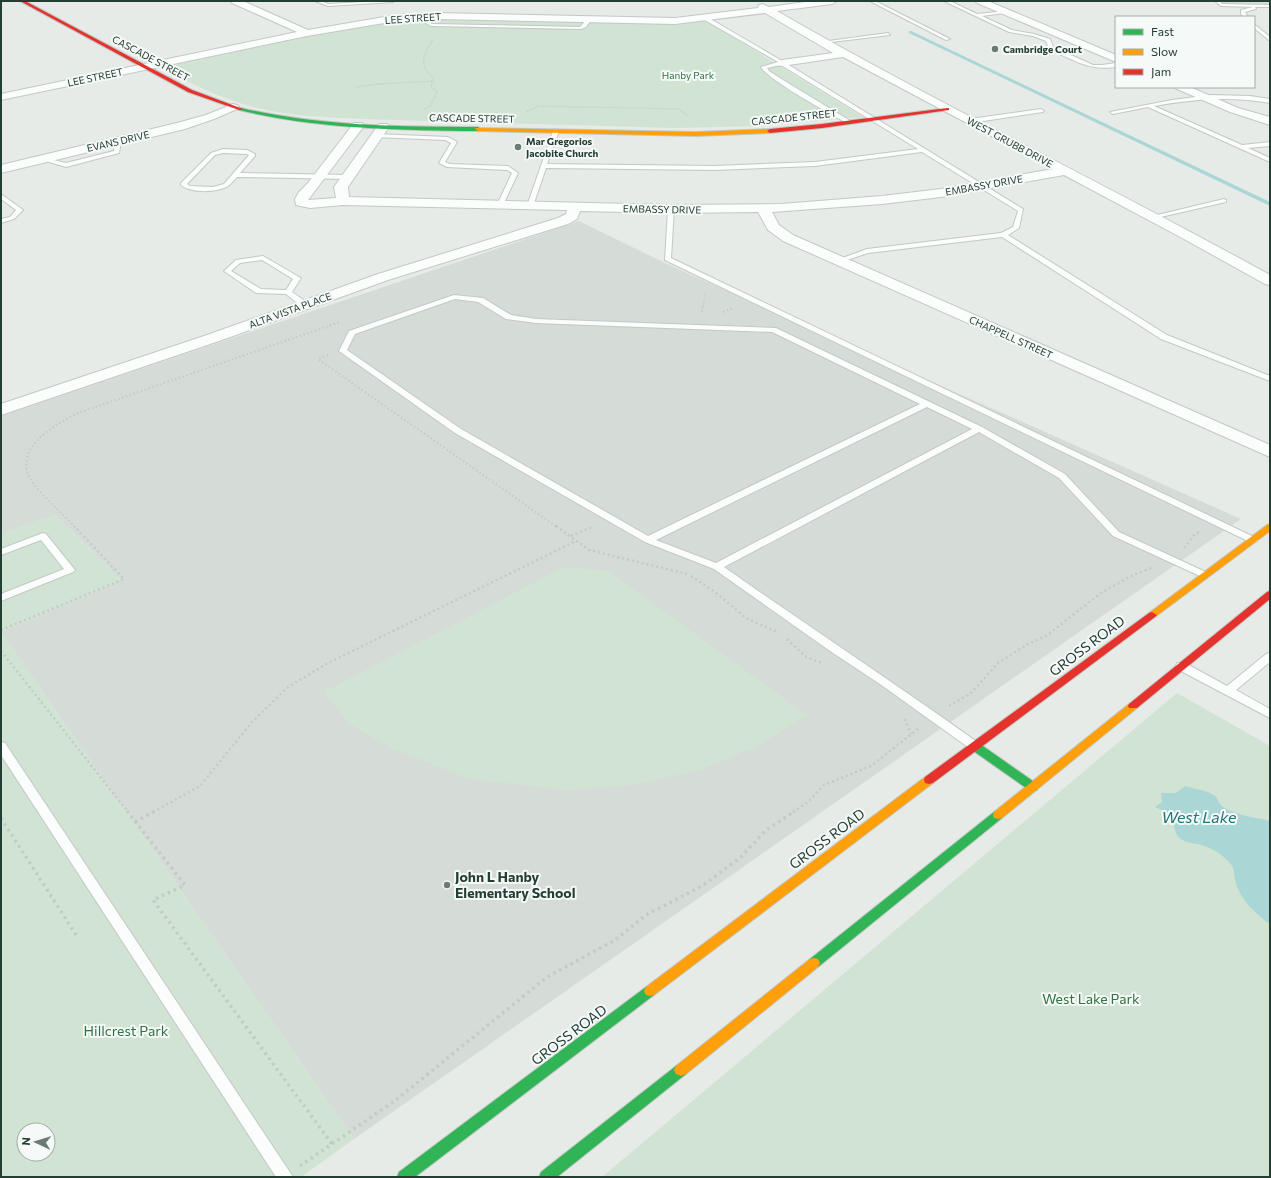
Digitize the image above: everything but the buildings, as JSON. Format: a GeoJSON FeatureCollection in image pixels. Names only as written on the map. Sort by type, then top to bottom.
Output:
{"type":"FeatureCollection","features":[{"type":"Feature","properties":{"kind":"street","name":"CASCADE STREET"},"geometry":{"type":"LineString","coordinates":[[22,1],[190,91],[206,98],[234,107],[285,119],[358,126],[380,132],[556,131],[733,134],[805,128],[947,109]]}},
{"type":"Feature","properties":{"kind":"street"},"geometry":{"type":"LineString","coordinates":[[235,1],[307,32]]}},
{"type":"Feature","properties":{"kind":"street","name":"WEST GRUBB DRIVE"},"geometry":{"type":"LineString","coordinates":[[750,1],[844,54],[1270,281]]}},
{"type":"Feature","properties":{"kind":"street","name":"LEE STREET"},"geometry":{"type":"LineString","coordinates":[[1,97],[307,32],[396,18],[429,16],[495,22],[589,20],[656,21],[705,18],[831,1]]}},
{"type":"Feature","properties":{"kind":"street"},"geometry":{"type":"LineString","coordinates":[[980,1],[1115,59]]}},
{"type":"Feature","properties":{"kind":"street"},"geometry":{"type":"LineString","coordinates":[[391,2],[396,18]]}},
{"type":"Feature","properties":{"kind":"street"},"geometry":{"type":"LineString","coordinates":[[782,63],[844,54]]}},
{"type":"Feature","properties":{"kind":"street"},"geometry":{"type":"LineString","coordinates":[[1183,88],[1240,112],[1270,121]]}},
{"type":"Feature","properties":{"kind":"street","name":"EVANS DRIVE"},"geometry":{"type":"LineString","coordinates":[[1,169],[181,126],[210,117],[234,107]]}},
{"type":"Feature","properties":{"kind":"street"},"geometry":{"type":"LineString","coordinates":[[321,176],[358,126]]}},
{"type":"Feature","properties":{"kind":"street"},"geometry":{"type":"LineString","coordinates":[[343,201],[341,187],[380,132]]}},
{"type":"Feature","properties":{"kind":"street","name":"EMBASSY DRIVE"},"geometry":{"type":"LineString","coordinates":[[321,176],[304,194],[301,202],[310,204],[343,201],[671,209],[763,208],[882,200],[941,193],[1065,171]]}},
{"type":"Feature","properties":{"kind":"street","name":"ALTA VISTA PLACE"},"geometry":{"type":"LineString","coordinates":[[1,410],[214,338],[383,277],[562,221],[572,216],[575,207]]}},
{"type":"Feature","properties":{"kind":"street","name":"CHAPPELL STREET"},"geometry":{"type":"LineString","coordinates":[[763,208],[773,227],[788,238],[1270,452]]}},
{"type":"Feature","properties":{"kind":"street","name":"GROSS ROAD"},"geometry":{"type":"LineString","coordinates":[[404,1177],[897,804],[976,747],[1270,527]]}},
{"type":"Feature","properties":{"kind":"street"},"geometry":{"type":"LineString","coordinates":[[546,1177],[1033,787],[1270,594]]}},
{"type":"Feature","properties":{"kind":"street"},"geometry":{"type":"LineString","coordinates":[[976,747],[1033,787]]}},
{"type":"Feature","properties":{"kind":"lane"},"geometry":{"type":"LineString","coordinates":[[317,1],[328,4],[391,2]]}},
{"type":"Feature","properties":{"kind":"lane"},"geometry":{"type":"LineString","coordinates":[[872,1],[948,39]]}},
{"type":"Feature","properties":{"kind":"lane"},"geometry":{"type":"LineString","coordinates":[[1217,1],[1226,5],[1270,7]]}},
{"type":"Feature","properties":{"kind":"lane"},"geometry":{"type":"LineString","coordinates":[[946,2],[1011,31],[1034,35],[1048,40],[1051,48],[1092,66],[1102,67],[1115,65]]}},
{"type":"Feature","properties":{"kind":"lane"},"geometry":{"type":"LineString","coordinates":[[1246,16],[1243,11],[1248,9],[1270,7]]}},
{"type":"Feature","properties":{"kind":"lane"},"geometry":{"type":"LineString","coordinates":[[978,15],[1005,12]]}},
{"type":"Feature","properties":{"kind":"lane"},"geometry":{"type":"LineString","coordinates":[[705,18],[782,63],[1021,210],[1016,228],[1003,235],[866,251],[839,261]]}},
{"type":"Feature","properties":{"kind":"lane"},"geometry":{"type":"LineString","coordinates":[[1255,26],[1270,40]]}},
{"type":"Feature","properties":{"kind":"lane"},"geometry":{"type":"LineString","coordinates":[[823,42],[888,34]]}},
{"type":"Feature","properties":{"kind":"lane"},"geometry":{"type":"LineString","coordinates":[[782,63],[764,67],[767,72],[780,81],[849,122]]}},
{"type":"Feature","properties":{"kind":"lane"},"geometry":{"type":"LineString","coordinates":[[1113,112],[1204,97],[1231,96],[1270,101]]}},
{"type":"Feature","properties":{"kind":"lane"},"geometry":{"type":"LineString","coordinates":[[1150,106],[1270,160]]}},
{"type":"Feature","properties":{"kind":"lane"},"geometry":{"type":"LineString","coordinates":[[970,121],[1041,111]]}},
{"type":"Feature","properties":{"kind":"lane"},"geometry":{"type":"LineString","coordinates":[[530,206],[556,131]]}},
{"type":"Feature","properties":{"kind":"lane"},"geometry":{"type":"LineString","coordinates":[[380,132],[446,138],[454,142],[442,163],[448,166],[508,168],[515,173],[500,205]]}},
{"type":"Feature","properties":{"kind":"lane"},"geometry":{"type":"LineString","coordinates":[[1242,147],[1270,144]]}},
{"type":"Feature","properties":{"kind":"lane"},"geometry":{"type":"LineString","coordinates":[[544,166],[715,168],[815,164],[923,150]]}},
{"type":"Feature","properties":{"kind":"lane"},"geometry":{"type":"LineString","coordinates":[[236,175],[253,155],[241,151],[223,151],[213,154],[182,184],[188,188],[213,189],[226,185],[236,175],[349,177]]}},
{"type":"Feature","properties":{"kind":"lane"},"geometry":{"type":"LineString","coordinates":[[1,196],[4,202],[20,210],[12,218],[1,221]]}},
{"type":"Feature","properties":{"kind":"lane"},"geometry":{"type":"LineString","coordinates":[[1152,217],[1224,201]]}},
{"type":"Feature","properties":{"kind":"lane"},"geometry":{"type":"LineString","coordinates":[[671,209],[667,259],[1253,540]]}},
{"type":"Feature","properties":{"kind":"lane"},"geometry":{"type":"LineString","coordinates":[[1003,235],[1164,337],[1270,378]]}},
{"type":"Feature","properties":{"kind":"lane"},"geometry":{"type":"LineString","coordinates":[[288,292],[297,278],[263,258],[238,261],[227,271],[258,291],[288,292],[305,305]]}},
{"type":"Feature","properties":{"kind":"lane"},"geometry":{"type":"LineString","coordinates":[[976,747],[717,567],[648,540],[458,431],[343,351],[352,333],[454,297],[480,300],[509,317],[536,321],[773,330],[979,429],[1062,476],[1116,534],[1205,575]]}},
{"type":"Feature","properties":{"kind":"lane"},"geometry":{"type":"LineString","coordinates":[[648,540],[927,404]]}},
{"type":"Feature","properties":{"kind":"lane"},"geometry":{"type":"LineString","coordinates":[[717,567],[979,429]]}},
{"type":"Feature","properties":{"kind":"lane"},"geometry":{"type":"LineString","coordinates":[[1,552],[43,536],[70,570],[1,598]]}},
{"type":"Feature","properties":{"kind":"lane"},"geometry":{"type":"LineString","coordinates":[[1228,691],[1270,656]]}},
{"type":"Feature","properties":{"kind":"lane"},"geometry":{"type":"LineString","coordinates":[[1181,666],[1270,714]]}},
{"type":"Feature","properties":{"kind":"lane"},"geometry":{"type":"LineString","coordinates":[[1,746],[285,1177]]}},
{"type":"Feature","properties":{"kind":"path"},"geometry":{"type":"LineString","coordinates":[[433,38],[422,58],[423,66],[429,75],[434,78],[434,81]]}},
{"type":"Feature","properties":{"kind":"path"},"geometry":{"type":"LineString","coordinates":[[356,87],[392,83],[434,81]]}},
{"type":"Feature","properties":{"kind":"path"},"geometry":{"type":"LineString","coordinates":[[424,109],[430,108],[437,95],[437,92],[431,86],[434,81]]}},
{"type":"Feature","properties":{"kind":"path"},"geometry":{"type":"LineString","coordinates":[[526,113],[538,106],[679,109],[689,118]]}},
{"type":"Feature","properties":{"kind":"path"},"geometry":{"type":"LineString","coordinates":[[720,313],[733,307]]}},
{"type":"Feature","properties":{"kind":"path"},"geometry":{"type":"LineString","coordinates":[[694,312],[708,312]]}},
{"type":"Feature","properties":{"kind":"path"},"geometry":{"type":"LineString","coordinates":[[1,630],[124,579],[32,482],[27,474],[27,456],[31,447],[39,438],[50,429],[78,413],[342,321]]}},
{"type":"Feature","properties":{"kind":"path"},"geometry":{"type":"LineString","coordinates":[[285,1177],[396,1100],[547,977],[615,940],[646,915],[702,886],[741,857],[766,830],[808,802],[824,786],[871,766],[934,717],[971,693],[998,664],[1028,644],[1046,636],[1101,593],[1131,576],[1170,559],[1183,549],[1195,534],[1205,530],[1226,527]]}},
{"type":"Feature","properties":{"kind":"path"},"geometry":{"type":"LineString","coordinates":[[135,822],[200,786],[252,722],[288,687],[326,664],[576,540]]}},
{"type":"Feature","properties":{"kind":"path"},"geometry":{"type":"LineString","coordinates":[[1,651],[184,885],[152,900],[332,1144]]}},
{"type":"Feature","properties":{"kind":"path"},"geometry":{"type":"LineString","coordinates":[[1,818],[78,938]]}},
{"type":"Feature","properties":{"kind":"shaded area"},"geometry":{"type":"Polygon","coordinates":[[[1214,1],[1270,1],[1270,7],[1219,6],[1214,1]]]}},
{"type":"Feature","properties":{"kind":"shaded area","name":"John L Hanby Elementary School"},"geometry":{"type":"Polygon","coordinates":[[[579,221],[669,265],[1241,519],[354,1139],[1,632],[121,580],[55,515],[1,534],[1,416],[579,221]]]}},
{"type":"Feature","properties":{"kind":"green space","name":"Hanby Park"},"geometry":{"type":"Polygon","coordinates":[[[434,19],[703,19],[863,117],[759,126],[675,128],[318,117],[274,112],[246,105],[212,93],[158,67],[377,22],[434,19]]]}},
{"type":"Feature","properties":{"kind":"green space"},"geometry":{"type":"Polygon","coordinates":[[[55,515],[121,580],[1,632],[1,534],[55,515]]]}},
{"type":"Feature","properties":{"kind":"green space"},"geometry":{"type":"Polygon","coordinates":[[[564,567],[608,571],[807,715],[757,746],[700,770],[631,785],[566,790],[470,779],[391,748],[350,724],[324,692],[564,567]]]}},
{"type":"Feature","properties":{"kind":"green space","name":"Hillcrest Park"},"geometry":{"type":"Polygon","coordinates":[[[1,632],[354,1139],[301,1177],[1,1177],[1,632]]]}},
{"type":"Feature","properties":{"kind":"green space","name":"West Lake Park"},"geometry":{"type":"Polygon","coordinates":[[[1177,693],[1270,746],[1270,1177],[602,1177],[1177,693]]]}},
{"type":"Feature","properties":{"kind":"water","name":"West Lake"},"geometry":{"type":"Polygon","coordinates":[[[1185,786],[1212,794],[1222,806],[1233,812],[1270,821],[1270,923],[1258,915],[1241,895],[1235,880],[1232,866],[1226,858],[1202,845],[1188,842],[1179,838],[1176,833],[1171,814],[1155,807],[1162,802],[1161,793],[1176,793],[1185,786]]]}},
{"type":"Feature","properties":{"kind":"waterway"},"geometry":{"type":"LineString","coordinates":[[910,32],[1270,204]]}},
{"type":"Feature","properties":{"kind":"traffic: fast"},"geometry":{"type":"LineString","coordinates":[[241,109],[299,121],[329,124],[388,128],[478,129]]}},
{"type":"Feature","properties":{"kind":"traffic: fast"},"geometry":{"type":"LineString","coordinates":[[976,747],[1033,787]]}},
{"type":"Feature","properties":{"kind":"traffic: fast"},"geometry":{"type":"LineString","coordinates":[[814,963],[998,815]]}},
{"type":"Feature","properties":{"kind":"traffic: fast"},"geometry":{"type":"LineString","coordinates":[[404,1177],[650,991]]}},
{"type":"Feature","properties":{"kind":"traffic: fast"},"geometry":{"type":"LineString","coordinates":[[546,1177],[681,1070]]}},
{"type":"Feature","properties":{"kind":"traffic: slow"},"geometry":{"type":"LineString","coordinates":[[478,129],[696,134],[770,131]]}},
{"type":"Feature","properties":{"kind":"traffic: slow"},"geometry":{"type":"LineString","coordinates":[[1152,615],[1270,527]]}},
{"type":"Feature","properties":{"kind":"traffic: slow"},"geometry":{"type":"LineString","coordinates":[[998,815],[1133,706]]}},
{"type":"Feature","properties":{"kind":"traffic: slow"},"geometry":{"type":"LineString","coordinates":[[650,991],[929,780]]}},
{"type":"Feature","properties":{"kind":"traffic: slow"},"geometry":{"type":"LineString","coordinates":[[681,1070],[814,963]]}},
{"type":"Feature","properties":{"kind":"traffic: jam"},"geometry":{"type":"LineString","coordinates":[[22,1],[190,91],[241,109]]}},
{"type":"Feature","properties":{"kind":"traffic: jam"},"geometry":{"type":"LineString","coordinates":[[770,131],[822,126],[947,109]]}},
{"type":"Feature","properties":{"kind":"traffic: jam"},"geometry":{"type":"LineString","coordinates":[[1133,706],[1270,594]]}},
{"type":"Feature","properties":{"kind":"traffic: jam"},"geometry":{"type":"LineString","coordinates":[[929,780],[1152,615]]}},
{"type":"Feature","properties":{"kind":"place","name":"Cambridge Court"},"geometry":{"type":"Point","coordinates":[995,49]}},
{"type":"Feature","properties":{"kind":"place","name":"Mar Gregorios Jacobite Church"},"geometry":{"type":"Point","coordinates":[518,147]}},
{"type":"Feature","properties":{"kind":"place","name":"John L Hanby Elementary School"},"geometry":{"type":"Point","coordinates":[447,885]}}]}
